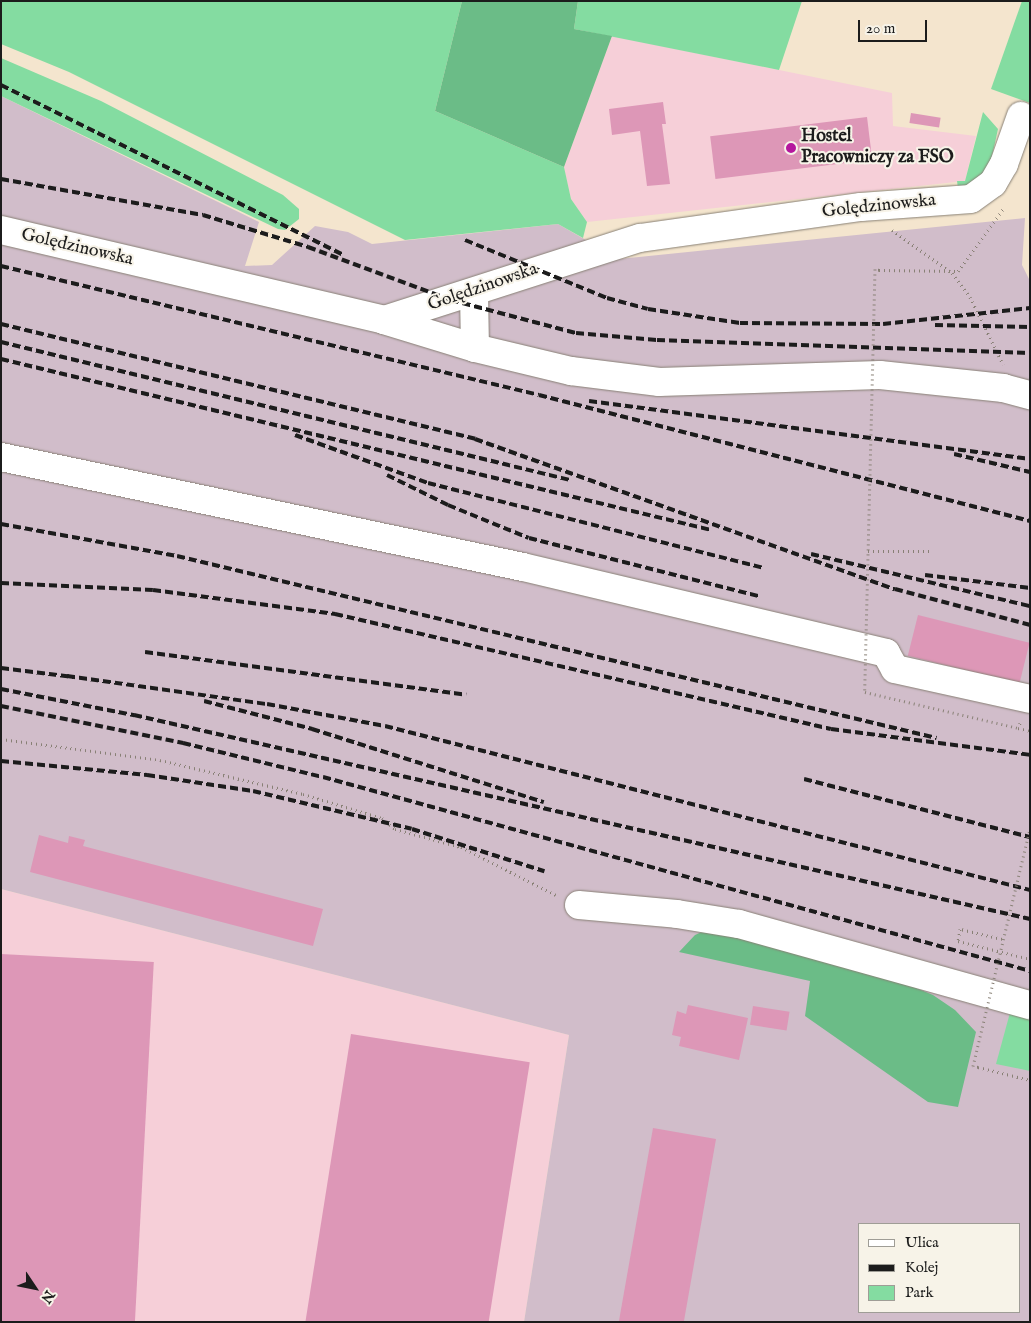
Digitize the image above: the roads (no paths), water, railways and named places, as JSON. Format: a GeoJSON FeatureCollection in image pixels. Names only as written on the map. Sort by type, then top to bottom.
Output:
{"type":"FeatureCollection","features":[{"type":"Feature","properties":{"kind":"lane","name":"Golędzinowska"},"geometry":{"type":"LineString","coordinates":[[1,230],[384,320],[474,292],[533,270],[640,238],[861,208],[971,199],[993,183],[1004,164],[1020,116]]}},
{"type":"Feature","properties":{"kind":"lane"},"geometry":{"type":"LineString","coordinates":[[474,292],[475,348]]}},
{"type":"Feature","properties":{"kind":"lane"},"geometry":{"type":"LineString","coordinates":[[384,320],[475,348],[571,371],[659,382],[880,375],[1024,393]]}},
{"type":"Feature","properties":{"kind":"lane"},"geometry":{"type":"LineString","coordinates":[[1,457],[533,569],[886,653],[895,669],[1030,699]]}},
{"type":"Feature","properties":{"kind":"lane"},"geometry":{"type":"LineString","coordinates":[[579,905],[677,914],[739,924],[1030,1005]]}},
{"type":"Feature","properties":{"kind":"railway"},"geometry":{"type":"LineString","coordinates":[[1,85],[342,254]]}},
{"type":"Feature","properties":{"kind":"railway"},"geometry":{"type":"LineString","coordinates":[[1,179],[203,215],[308,247],[451,300],[576,333],[657,340],[1030,353]]}},
{"type":"Feature","properties":{"kind":"railway"},"geometry":{"type":"LineString","coordinates":[[465,240],[607,298],[648,309],[740,323],[883,324],[1030,308]]}},
{"type":"Feature","properties":{"kind":"railway"},"geometry":{"type":"LineString","coordinates":[[1,266],[539,395],[1030,521]]}},
{"type":"Feature","properties":{"kind":"railway"},"geometry":{"type":"LineString","coordinates":[[1,324],[475,439],[895,589],[1030,625]]}},
{"type":"Feature","properties":{"kind":"railway"},"geometry":{"type":"LineString","coordinates":[[935,325],[1030,327]]}},
{"type":"Feature","properties":{"kind":"railway"},"geometry":{"type":"LineString","coordinates":[[1,342],[570,480]]}},
{"type":"Feature","properties":{"kind":"railway"},"geometry":{"type":"LineString","coordinates":[[1,359],[711,530]]}},
{"type":"Feature","properties":{"kind":"railway"},"geometry":{"type":"LineString","coordinates":[[589,401],[1030,459]]}},
{"type":"Feature","properties":{"kind":"railway"},"geometry":{"type":"LineString","coordinates":[[295,435],[428,483],[764,568]]}},
{"type":"Feature","properties":{"kind":"railway"},"geometry":{"type":"LineString","coordinates":[[954,454],[1030,472]]}},
{"type":"Feature","properties":{"kind":"railway"},"geometry":{"type":"LineString","coordinates":[[387,475],[448,505],[529,538],[759,596]]}},
{"type":"Feature","properties":{"kind":"railway"},"geometry":{"type":"LineString","coordinates":[[1,524],[177,556],[936,738]]}},
{"type":"Feature","properties":{"kind":"railway"},"geometry":{"type":"LineString","coordinates":[[811,554],[1030,606]]}},
{"type":"Feature","properties":{"kind":"railway"},"geometry":{"type":"LineString","coordinates":[[925,575],[1030,588]]}},
{"type":"Feature","properties":{"kind":"railway"},"geometry":{"type":"LineString","coordinates":[[1,583],[153,590],[335,614],[831,729],[1030,755]]}},
{"type":"Feature","properties":{"kind":"railway"},"geometry":{"type":"LineString","coordinates":[[145,652],[466,695]]}},
{"type":"Feature","properties":{"kind":"railway"},"geometry":{"type":"LineString","coordinates":[[1,668],[73,677]]}},
{"type":"Feature","properties":{"kind":"railway"},"geometry":{"type":"LineString","coordinates":[[67,676],[267,704],[385,726],[1030,890]]}},
{"type":"Feature","properties":{"kind":"railway"},"geometry":{"type":"LineString","coordinates":[[1,689],[134,715],[1030,919]]}},
{"type":"Feature","properties":{"kind":"railway"},"geometry":{"type":"LineString","coordinates":[[204,701],[312,729],[544,802]]}},
{"type":"Feature","properties":{"kind":"railway"},"geometry":{"type":"LineString","coordinates":[[1,706],[183,743],[323,777],[1030,971]]}},
{"type":"Feature","properties":{"kind":"railway"},"geometry":{"type":"LineString","coordinates":[[1,761],[147,775],[253,791],[412,829],[544,871]]}},
{"type":"Feature","properties":{"kind":"railway"},"geometry":{"type":"LineString","coordinates":[[804,779],[1030,837]]}},
{"type":"Feature","properties":{"kind":"place","name":"Hostel Pracowniczy za FSO"},"geometry":{"type":"Point","coordinates":[791,148]}}]}
